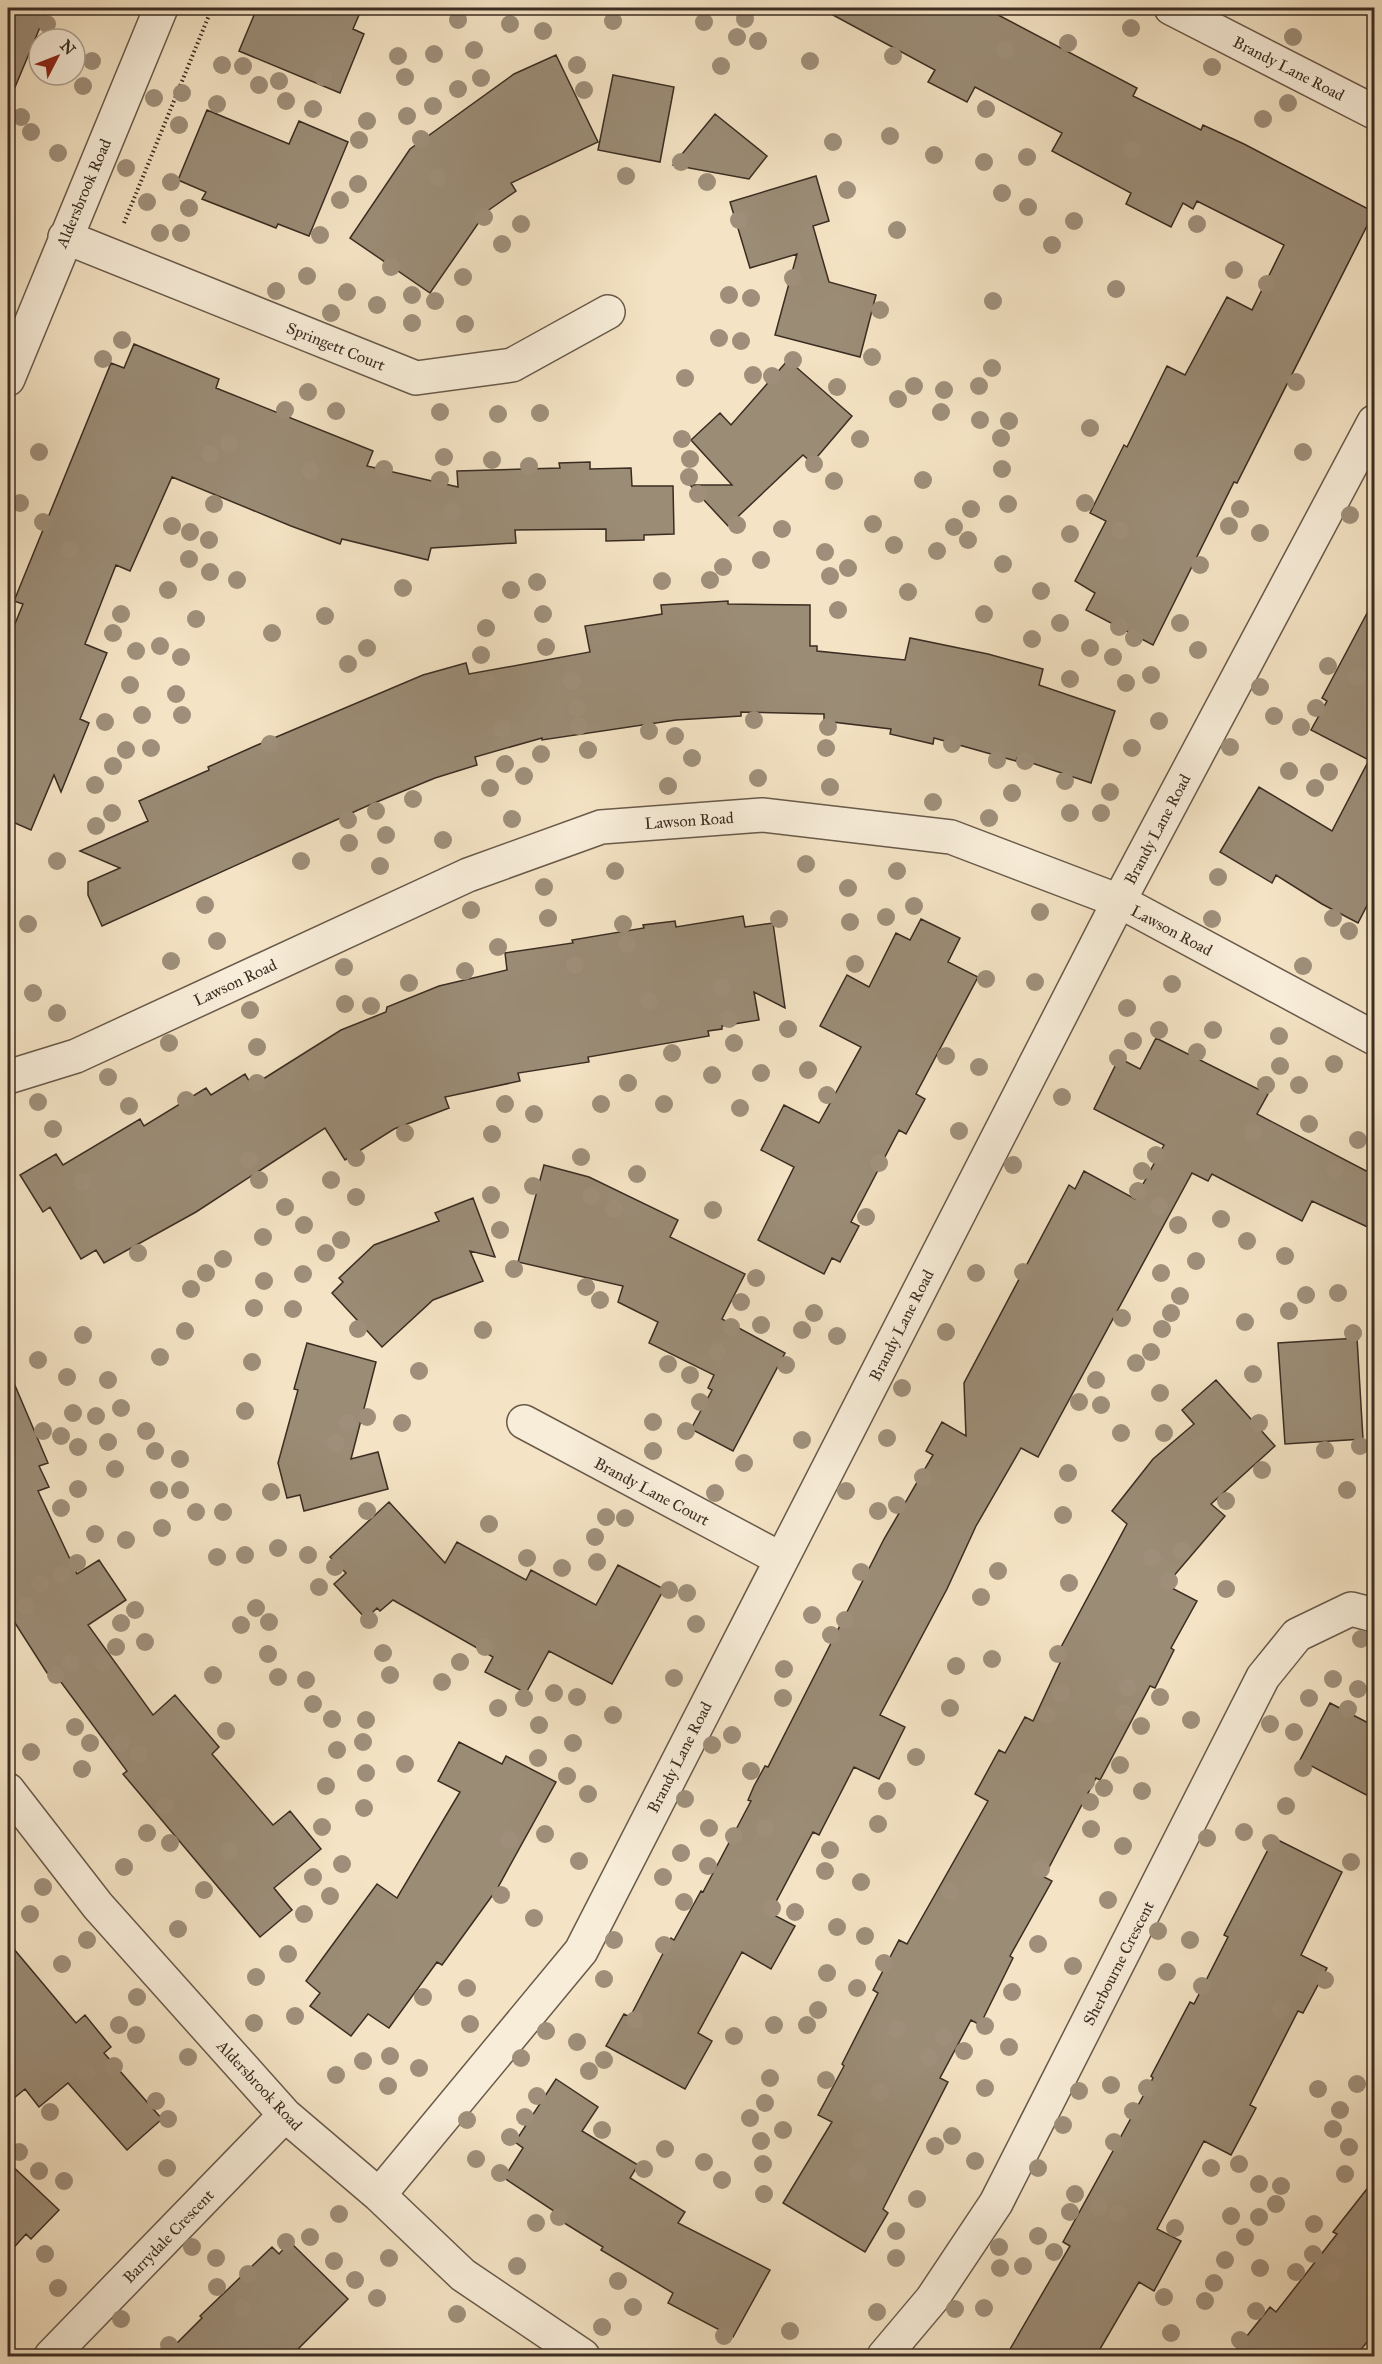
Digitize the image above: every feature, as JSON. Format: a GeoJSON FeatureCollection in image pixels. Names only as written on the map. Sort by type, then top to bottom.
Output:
{"type":"FeatureCollection","features":[{"type":"Feature","properties":{"kind":"street","name":"Aldersbrook Road"},"geometry":{"type":"LineString","coordinates":[[8,379],[161,8]]}},
{"type":"Feature","properties":{"kind":"street","name":"Brandy Lane Road"},"geometry":{"type":"LineString","coordinates":[[1171,8],[1374,112]]}},
{"type":"Feature","properties":{"kind":"street","name":"Springett Court"},"geometry":{"type":"LineString","coordinates":[[65,237],[416,378],[512,365],[608,312]]}},
{"type":"Feature","properties":{"kind":"street","name":"Brandy Lane Road"},"geometry":{"type":"LineString","coordinates":[[379,2195],[581,1951],[1119,901],[1374,422]]}},
{"type":"Feature","properties":{"kind":"street","name":"Lawson Road"},"geometry":{"type":"LineString","coordinates":[[8,1077],[76,1056],[468,874],[601,827],[762,815],[951,837],[1119,901],[1374,1038]]}},
{"type":"Feature","properties":{"kind":"street","name":"Brandy Lane Court"},"geometry":{"type":"LineString","coordinates":[[524,1422],[781,1560]]}},
{"type":"Feature","properties":{"kind":"street","name":"Sherbourne Crescent"},"geometry":{"type":"LineString","coordinates":[[884,2356],[932,2299],[996,2203],[1263,1677],[1297,1635],[1351,1609],[1374,1615]]}},
{"type":"Feature","properties":{"kind":"street","name":"Aldersbrook Road"},"geometry":{"type":"LineString","coordinates":[[8,1791],[98,1906],[285,2115],[379,2195],[463,2275],[583,2356]]}},
{"type":"Feature","properties":{"kind":"street","name":"Barrydale Crescent"},"geometry":{"type":"LineString","coordinates":[[51,2356],[285,2115]]}},
{"type":"Feature","properties":{"kind":"path"},"geometry":{"type":"LineString","coordinates":[[123,226],[212,8]]}},
{"type":"Feature","properties":{"kind":"building"},"geometry":{"type":"Polygon","coordinates":[[[8,8],[48,8],[40,27],[27,27],[27,58],[8,104],[8,8]]]}},
{"type":"Feature","properties":{"kind":"building"},"geometry":{"type":"Polygon","coordinates":[[[257,8],[362,8],[353,29],[364,34],[340,93],[239,51],[257,8]]]}},
{"type":"Feature","properties":{"kind":"building"},"geometry":{"type":"Polygon","coordinates":[[[820,8],[985,8],[1137,88],[1133,96],[1201,130],[1203,125],[1244,144],[1374,212],[1237,483],[1234,482],[1153,645],[1086,610],[1095,593],[1075,581],[1106,521],[1090,513],[1124,445],[1127,447],[1167,366],[1185,375],[1227,297],[1252,310],[1284,245],[1197,201],[1193,209],[1183,203],[1171,227],[1126,204],[1131,193],[1052,151],[1062,133],[975,87],[967,102],[928,82],[935,70],[820,8]]]}},
{"type":"Feature","properties":{"kind":"building"},"geometry":{"type":"Polygon","coordinates":[[[556,55],[598,142],[511,183],[516,191],[486,212],[430,293],[350,238],[410,149],[514,74],[556,55]]]}},
{"type":"Feature","properties":{"kind":"building"},"geometry":{"type":"Polygon","coordinates":[[[613,75],[674,87],[660,162],[598,150],[613,75]]]}},
{"type":"Feature","properties":{"kind":"building"},"geometry":{"type":"Polygon","coordinates":[[[207,110],[289,144],[299,121],[348,142],[309,236],[278,224],[276,228],[202,199],[206,192],[178,180],[207,110]]]}},
{"type":"Feature","properties":{"kind":"building"},"geometry":{"type":"Polygon","coordinates":[[[715,114],[767,156],[749,179],[673,165],[715,114]]]}},
{"type":"Feature","properties":{"kind":"building"},"geometry":{"type":"Polygon","coordinates":[[[816,176],[829,221],[813,226],[829,282],[876,295],[860,357],[775,335],[797,254],[750,268],[730,202],[816,176]]]}},
{"type":"Feature","properties":{"kind":"building"},"geometry":{"type":"Polygon","coordinates":[[[134,344],[219,379],[216,388],[373,451],[367,466],[458,487],[457,471],[560,468],[559,463],[590,462],[590,469],[631,468],[632,486],[673,486],[674,534],[644,535],[644,540],[606,541],[606,529],[515,530],[516,543],[431,548],[428,560],[342,539],[340,544],[172,477],[130,571],[116,565],[85,644],[107,653],[80,719],[89,723],[61,792],[54,775],[31,830],[8,820],[8,641],[23,604],[14,601],[111,363],[124,368],[134,344]]]}},
{"type":"Feature","properties":{"kind":"building"},"geometry":{"type":"Polygon","coordinates":[[[788,360],[852,416],[812,463],[803,455],[728,526],[690,485],[732,485],[691,440],[720,413],[731,425],[788,360]]]}},
{"type":"Feature","properties":{"kind":"building"},"geometry":{"type":"Polygon","coordinates":[[[1374,600],[1374,892],[1358,923],[1276,875],[1272,883],[1220,852],[1259,787],[1332,831],[1369,760],[1311,730],[1327,701],[1322,698],[1374,600]]]}},
{"type":"Feature","properties":{"kind":"building"},"geometry":{"type":"Polygon","coordinates":[[[728,601],[728,604],[810,605],[810,646],[817,646],[817,651],[905,660],[910,638],[988,654],[1043,669],[1039,685],[1115,711],[1091,783],[1017,758],[1016,761],[934,738],[933,744],[890,734],[891,729],[824,721],[824,714],[741,712],[741,716],[676,720],[542,740],[542,738],[475,757],[477,765],[435,778],[367,806],[102,926],[88,895],[88,882],[120,868],[80,851],[148,821],[139,801],[209,770],[208,767],[255,746],[423,675],[466,663],[469,674],[590,652],[585,626],[662,614],[661,605],[728,601]]]}},
{"type":"Feature","properties":{"kind":"building"},"geometry":{"type":"Polygon","coordinates":[[[743,916],[745,927],[773,923],[785,1008],[754,992],[759,1020],[722,1026],[722,1029],[708,1031],[709,1036],[588,1057],[589,1062],[518,1073],[520,1081],[445,1097],[449,1108],[394,1129],[345,1160],[325,1128],[196,1212],[104,1263],[96,1250],[81,1259],[50,1207],[43,1212],[20,1175],[56,1154],[63,1165],[140,1119],[144,1126],[206,1088],[211,1095],[245,1074],[252,1086],[341,1030],[386,1012],[387,1007],[439,986],[507,970],[505,953],[573,943],[572,940],[644,928],[643,925],[675,921],[676,927],[743,916]]]}},
{"type":"Feature","properties":{"kind":"building"},"geometry":{"type":"Polygon","coordinates":[[[921,919],[960,938],[948,962],[978,977],[916,1094],[925,1099],[906,1134],[899,1130],[851,1222],[859,1226],[840,1262],[832,1258],[824,1274],[758,1240],[794,1167],[761,1150],[784,1105],[819,1123],[861,1047],[820,1026],[847,975],[869,987],[896,933],[910,940],[921,919]]]}},
{"type":"Feature","properties":{"kind":"building"},"geometry":{"type":"Polygon","coordinates":[[[1156,1038],[1268,1094],[1257,1114],[1374,1175],[1374,1230],[1312,1201],[1302,1221],[1212,1174],[1208,1181],[1192,1173],[1038,1457],[1021,1448],[976,1526],[947,1589],[880,1715],[905,1727],[879,1779],[854,1767],[819,1835],[813,1832],[770,1913],[795,1926],[771,1969],[742,1952],[698,2033],[712,2041],[685,2089],[606,2046],[624,2014],[630,2017],[671,1938],[674,1940],[701,1891],[703,1892],[751,1801],[748,1800],[754,1786],[765,1766],[768,1767],[884,1539],[933,1455],[926,1451],[942,1422],[966,1436],[964,1383],[1069,1185],[1075,1189],[1084,1171],[1135,1199],[1164,1145],[1094,1109],[1119,1058],[1140,1069],[1156,1038]]]}},
{"type":"Feature","properties":{"kind":"building"},"geometry":{"type":"Polygon","coordinates":[[[544,1165],[589,1177],[678,1220],[670,1237],[745,1274],[722,1319],[785,1353],[733,1451],[691,1429],[712,1390],[708,1388],[714,1375],[649,1343],[658,1322],[618,1302],[623,1286],[518,1262],[544,1165]]]}},
{"type":"Feature","properties":{"kind":"building"},"geometry":{"type":"Polygon","coordinates":[[[473,1198],[495,1257],[470,1251],[483,1281],[433,1300],[382,1347],[332,1293],[343,1282],[339,1278],[374,1245],[439,1221],[435,1213],[473,1198]]]}},
{"type":"Feature","properties":{"kind":"building"},"geometry":{"type":"Polygon","coordinates":[[[1357,1338],[1363,1439],[1285,1444],[1278,1343],[1357,1338]]]}},
{"type":"Feature","properties":{"kind":"building"},"geometry":{"type":"Polygon","coordinates":[[[307,1343],[376,1362],[351,1459],[378,1452],[388,1489],[304,1511],[300,1495],[287,1498],[278,1463],[298,1390],[294,1389],[307,1343]]]}},
{"type":"Feature","properties":{"kind":"building"},"geometry":{"type":"Polygon","coordinates":[[[8,1369],[48,1463],[39,1466],[49,1487],[38,1491],[77,1574],[99,1560],[126,1600],[88,1625],[153,1715],[175,1695],[219,1747],[212,1754],[273,1825],[290,1811],[321,1849],[274,1888],[292,1910],[260,1937],[123,1774],[127,1771],[52,1670],[47,1673],[8,1612],[8,1369]]]}},
{"type":"Feature","properties":{"kind":"building"},"geometry":{"type":"Polygon","coordinates":[[[1216,1380],[1275,1446],[1211,1504],[1225,1516],[1166,1585],[1197,1601],[1171,1648],[1174,1650],[1155,1688],[1150,1686],[1100,1780],[1096,1778],[1044,1877],[1052,1881],[1010,1956],[1013,1958],[980,2025],[971,2020],[940,2078],[948,2082],[883,2209],[888,2213],[865,2252],[783,2203],[832,2122],[818,2115],[878,1993],[873,1990],[899,1940],[907,1944],[988,1801],[975,1794],[999,1750],[1005,1753],[1025,1717],[1033,1721],[1065,1652],[1060,1649],[1127,1524],[1112,1511],[1153,1459],[1194,1424],[1182,1410],[1216,1380]]]}},
{"type":"Feature","properties":{"kind":"building"},"geometry":{"type":"Polygon","coordinates":[[[389,1502],[445,1563],[457,1542],[526,1580],[531,1570],[596,1605],[618,1565],[664,1589],[612,1684],[549,1651],[526,1693],[485,1672],[493,1657],[393,1600],[380,1611],[377,1608],[366,1619],[334,1584],[346,1573],[330,1557],[389,1502]]]}},
{"type":"Feature","properties":{"kind":"building"},"geometry":{"type":"Polygon","coordinates":[[[1330,1703],[1374,1726],[1374,1799],[1300,1760],[1330,1703]]]}},
{"type":"Feature","properties":{"kind":"building"},"geometry":{"type":"Polygon","coordinates":[[[459,1742],[502,1764],[506,1756],[556,1782],[497,1889],[442,1965],[437,1962],[389,2028],[368,2014],[351,2036],[310,2006],[320,1993],[306,1981],[377,1884],[397,1898],[460,1792],[438,1781],[459,1742]]]}},
{"type":"Feature","properties":{"kind":"building"},"geometry":{"type":"Polygon","coordinates":[[[1274,1838],[1342,1872],[1301,1955],[1327,1968],[1303,2013],[1298,2011],[1250,2105],[1256,2108],[1231,2155],[1204,2141],[1157,2229],[1181,2241],[1154,2291],[1139,2282],[1096,2356],[1006,2356],[1070,2246],[1063,2242],[1153,2078],[1151,2076],[1190,2002],[1194,2004],[1228,1937],[1224,1935],[1274,1838]]]}},
{"type":"Feature","properties":{"kind":"building"},"geometry":{"type":"Polygon","coordinates":[[[8,1942],[76,2023],[85,2015],[111,2047],[104,2053],[162,2119],[127,2150],[68,2083],[39,2107],[25,2089],[8,2103],[8,1942]]]}},
{"type":"Feature","properties":{"kind":"building"},"geometry":{"type":"Polygon","coordinates":[[[556,2079],[598,2107],[582,2131],[638,2165],[630,2178],[685,2212],[678,2223],[770,2270],[733,2337],[668,2303],[673,2293],[601,2250],[603,2247],[561,2221],[563,2217],[504,2178],[523,2148],[515,2142],[556,2079]]]}},
{"type":"Feature","properties":{"kind":"building"},"geometry":{"type":"Polygon","coordinates":[[[8,2162],[59,2210],[31,2239],[26,2234],[8,2254],[8,2162]]]}},
{"type":"Feature","properties":{"kind":"building"},"geometry":{"type":"Polygon","coordinates":[[[1374,2180],[1374,2333],[1356,2356],[1231,2356],[1270,2307],[1276,2312],[1337,2234],[1333,2232],[1374,2180]]]}},
{"type":"Feature","properties":{"kind":"building"},"geometry":{"type":"Polygon","coordinates":[[[290,2242],[348,2299],[291,2356],[164,2356],[202,2318],[200,2316],[272,2247],[279,2254],[290,2242]]]}}]}
